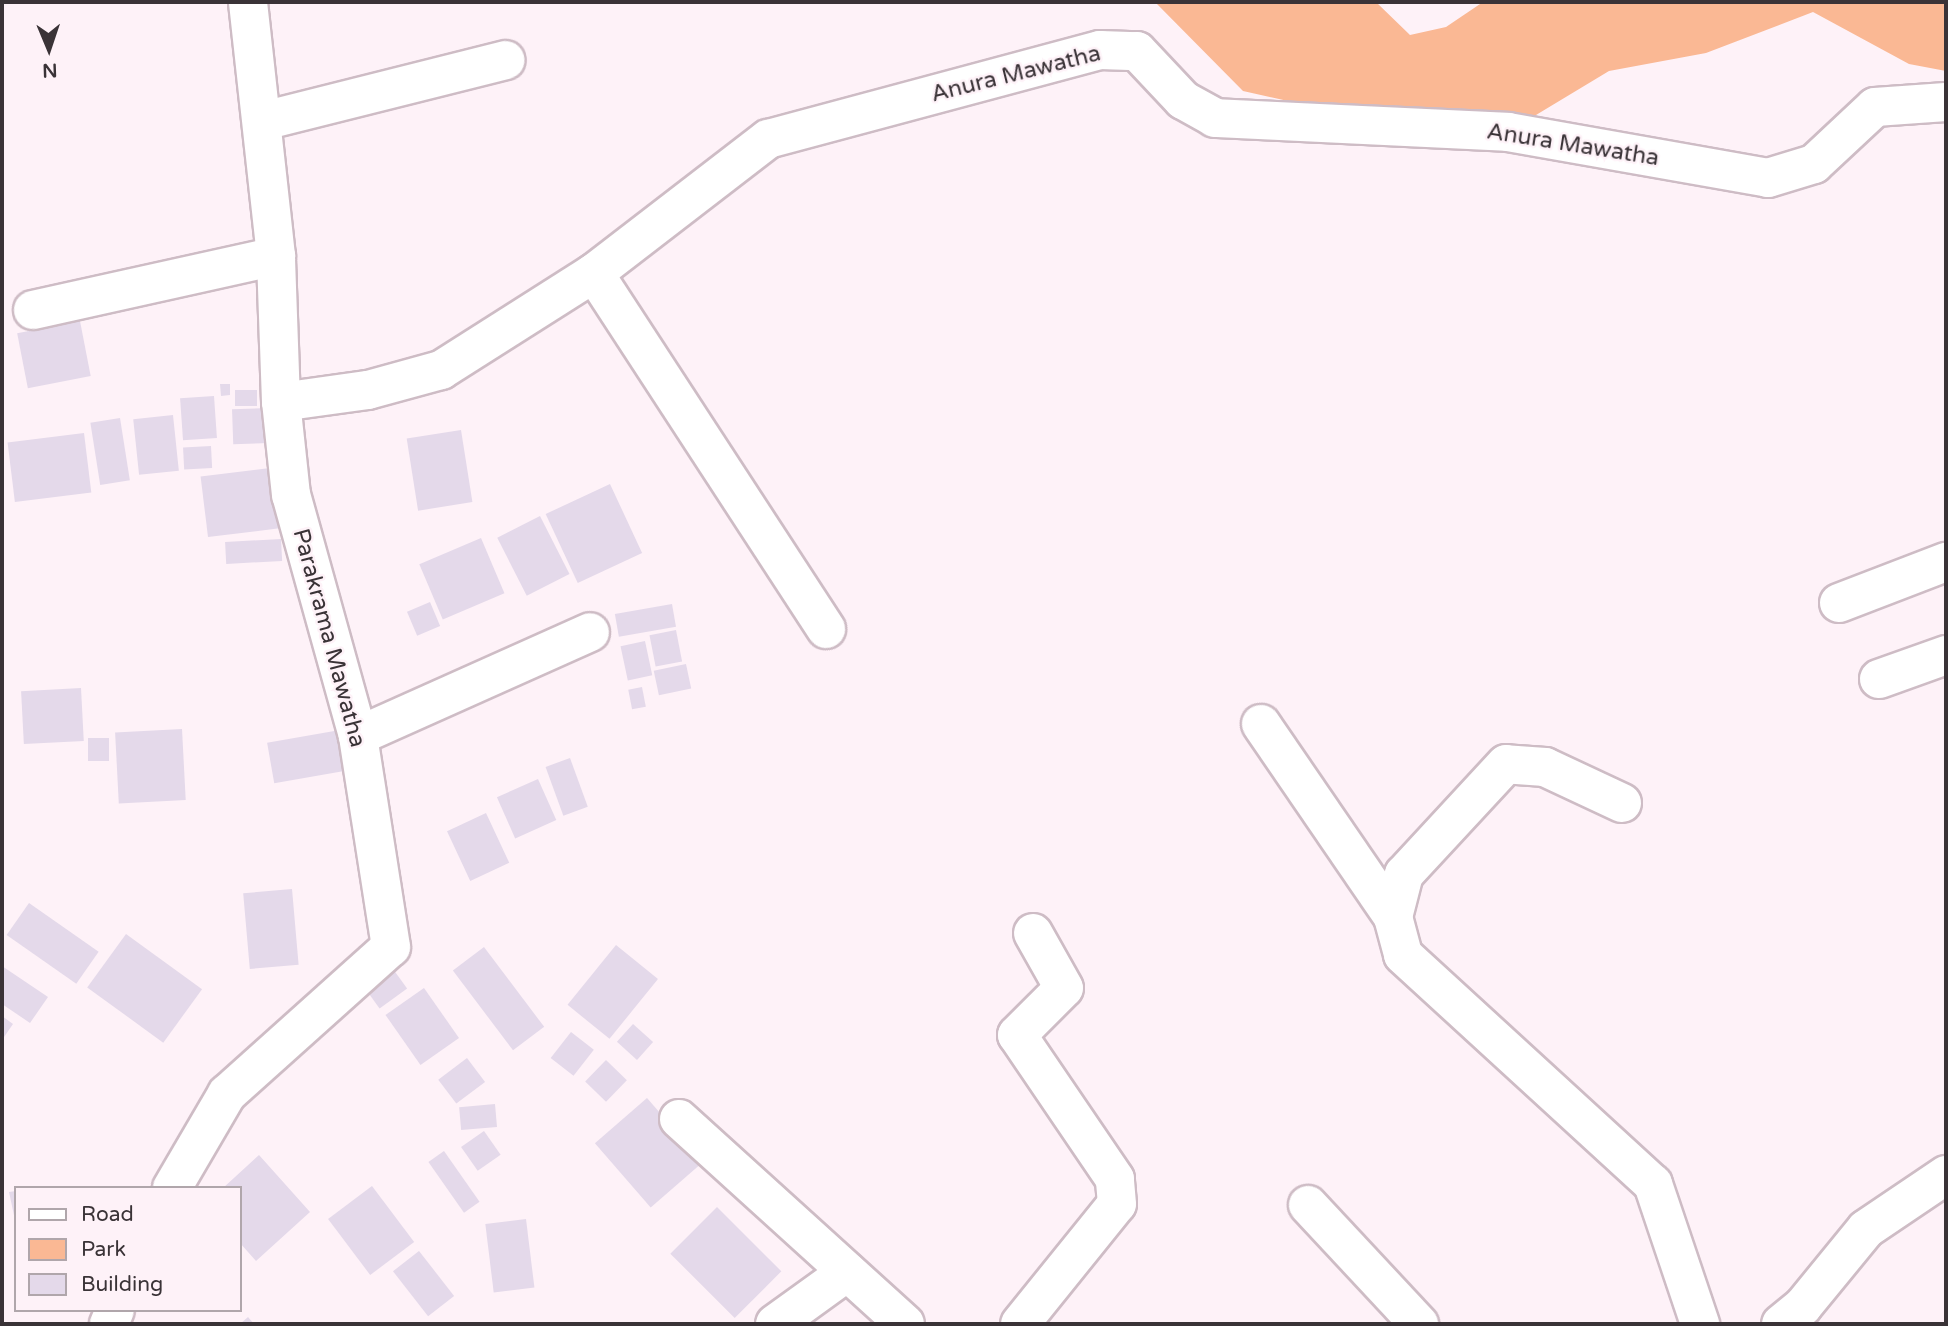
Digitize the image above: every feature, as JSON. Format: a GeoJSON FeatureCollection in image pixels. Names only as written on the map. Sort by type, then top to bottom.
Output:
{"type":"FeatureCollection","features":[{"type":"Feature","properties":{"kind":"street","name":"Parakrama Mawatha"},"geometry":{"type":"LineString","coordinates":[[173,1186],[227,1094],[391,947],[358,736],[291,495],[281,402],[276,256],[248,2]]}},
{"type":"Feature","properties":{"kind":"street","name":"Anura Mawatha"},"geometry":{"type":"LineString","coordinates":[[281,402],[368,390],[441,370],[594,273],[768,139],[1100,50],[1137,51],[1183,100],[1215,118],[1508,132],[1768,178],[1814,164],[1875,107],[1946,102]]}},
{"type":"Feature","properties":{"kind":"street"},"geometry":{"type":"LineString","coordinates":[[263,121],[505,60]]}},
{"type":"Feature","properties":{"kind":"street"},"geometry":{"type":"LineString","coordinates":[[33,310],[276,256]]}},
{"type":"Feature","properties":{"kind":"street"},"geometry":{"type":"LineString","coordinates":[[594,273],[826,629]]}},
{"type":"Feature","properties":{"kind":"street"},"geometry":{"type":"LineString","coordinates":[[1839,603],[1946,562]]}},
{"type":"Feature","properties":{"kind":"street"},"geometry":{"type":"LineString","coordinates":[[358,736],[590,632]]}},
{"type":"Feature","properties":{"kind":"street"},"geometry":{"type":"LineString","coordinates":[[1879,679],[1946,655]]}},
{"type":"Feature","properties":{"kind":"street"},"geometry":{"type":"LineString","coordinates":[[1261,724],[1393,917],[1403,955],[1653,1184],[1700,1324]]}},
{"type":"Feature","properties":{"kind":"street"},"geometry":{"type":"LineString","coordinates":[[1393,917],[1404,874],[1506,764],[1545,767],[1622,803]]}},
{"type":"Feature","properties":{"kind":"street"},"geometry":{"type":"LineString","coordinates":[[1020,1324],[1117,1204],[1115,1180],[1017,1035],[1064,988],[1033,933]]}},
{"type":"Feature","properties":{"kind":"street"},"geometry":{"type":"LineString","coordinates":[[679,1119],[905,1324]]}},
{"type":"Feature","properties":{"kind":"street"},"geometry":{"type":"LineString","coordinates":[[1799,1318],[1866,1229],[1946,1175]]}},
{"type":"Feature","properties":{"kind":"street"},"geometry":{"type":"LineString","coordinates":[[1308,1205],[1419,1324]]}},
{"type":"Feature","properties":{"kind":"street"},"geometry":{"type":"LineString","coordinates":[[775,1324],[847,1272]]}},
{"type":"Feature","properties":{"kind":"green space"},"geometry":{"type":"Polygon","coordinates":[[[1155,2],[1376,2],[1410,35],[1446,27],[1483,2],[1946,2],[1946,71],[1909,64],[1813,12],[1706,53],[1609,71],[1536,115],[1360,117],[1243,91],[1155,2]]]}},
{"type":"Feature","properties":{"kind":"building"},"geometry":{"type":"Polygon","coordinates":[[[80,321],[91,376],[28,388],[17,333],[80,321]]]}},
{"type":"Feature","properties":{"kind":"building"},"geometry":{"type":"Polygon","coordinates":[[[220,384],[230,384],[230,395],[221,396],[220,384]]]}},
{"type":"Feature","properties":{"kind":"building"},"geometry":{"type":"Polygon","coordinates":[[[235,390],[257,390],[257,406],[235,406],[235,390]]]}},
{"type":"Feature","properties":{"kind":"building"},"geometry":{"type":"Polygon","coordinates":[[[214,396],[217,438],[183,440],[180,398],[214,396]]]}},
{"type":"Feature","properties":{"kind":"building"},"geometry":{"type":"Polygon","coordinates":[[[268,408],[269,443],[233,444],[232,409],[268,408]]]}},
{"type":"Feature","properties":{"kind":"building"},"geometry":{"type":"Polygon","coordinates":[[[173,415],[179,471],[139,475],[133,419],[173,415]]]}},
{"type":"Feature","properties":{"kind":"building"},"geometry":{"type":"Polygon","coordinates":[[[120,418],[130,480],[100,485],[90,423],[120,418]]]}},
{"type":"Feature","properties":{"kind":"building"},"geometry":{"type":"Polygon","coordinates":[[[461,430],[472,502],[418,511],[407,439],[461,430]]]}},
{"type":"Feature","properties":{"kind":"building"},"geometry":{"type":"Polygon","coordinates":[[[84,433],[91,493],[15,502],[8,442],[84,433]]]}},
{"type":"Feature","properties":{"kind":"building"},"geometry":{"type":"Polygon","coordinates":[[[211,446],[212,468],[184,469],[183,447],[211,446]]]}},
{"type":"Feature","properties":{"kind":"building"},"geometry":{"type":"Polygon","coordinates":[[[278,467],[285,528],[208,537],[201,477],[278,467]]]}},
{"type":"Feature","properties":{"kind":"building"},"geometry":{"type":"Polygon","coordinates":[[[610,484],[642,553],[578,583],[546,514],[610,484]]]}},
{"type":"Feature","properties":{"kind":"building"},"geometry":{"type":"Polygon","coordinates":[[[540,516],[570,574],[527,596],[497,538],[540,516]]]}},
{"type":"Feature","properties":{"kind":"building"},"geometry":{"type":"Polygon","coordinates":[[[481,538],[504,593],[443,619],[419,564],[481,538]]]}},
{"type":"Feature","properties":{"kind":"building"},"geometry":{"type":"Polygon","coordinates":[[[281,539],[282,561],[226,564],[225,542],[281,539]]]}},
{"type":"Feature","properties":{"kind":"building"},"geometry":{"type":"Polygon","coordinates":[[[430,602],[440,626],[417,636],[407,612],[430,602]]]}},
{"type":"Feature","properties":{"kind":"building"},"geometry":{"type":"Polygon","coordinates":[[[672,604],[676,627],[619,637],[615,614],[672,604]]]}},
{"type":"Feature","properties":{"kind":"building"},"geometry":{"type":"Polygon","coordinates":[[[676,630],[682,661],[656,667],[649,635],[676,630]]]}},
{"type":"Feature","properties":{"kind":"building"},"geometry":{"type":"Polygon","coordinates":[[[645,641],[652,675],[628,680],[621,646],[645,641]]]}},
{"type":"Feature","properties":{"kind":"building"},"geometry":{"type":"Polygon","coordinates":[[[686,664],[691,688],[659,695],[654,671],[686,664]]]}},
{"type":"Feature","properties":{"kind":"building"},"geometry":{"type":"Polygon","coordinates":[[[642,687],[646,707],[632,709],[628,690],[642,687]]]}},
{"type":"Feature","properties":{"kind":"building"},"geometry":{"type":"Polygon","coordinates":[[[81,688],[84,741],[24,744],[21,691],[81,688]]]}},
{"type":"Feature","properties":{"kind":"building"},"geometry":{"type":"Polygon","coordinates":[[[182,729],[186,800],[119,803],[115,733],[182,729]]]}},
{"type":"Feature","properties":{"kind":"building"},"geometry":{"type":"Polygon","coordinates":[[[340,730],[347,770],[274,783],[267,743],[340,730]]]}},
{"type":"Feature","properties":{"kind":"building"},"geometry":{"type":"Polygon","coordinates":[[[88,738],[109,738],[109,761],[88,761],[88,738]]]}},
{"type":"Feature","properties":{"kind":"building"},"geometry":{"type":"Polygon","coordinates":[[[570,758],[588,807],[563,816],[546,767],[570,758]]]}},
{"type":"Feature","properties":{"kind":"building"},"geometry":{"type":"Polygon","coordinates":[[[538,779],[556,820],[515,838],[497,797],[538,779]]]}},
{"type":"Feature","properties":{"kind":"building"},"geometry":{"type":"Polygon","coordinates":[[[486,813],[509,863],[470,881],[447,831],[486,813]]]}},
{"type":"Feature","properties":{"kind":"building"},"geometry":{"type":"Polygon","coordinates":[[[292,889],[299,965],[250,969],[243,893],[292,889]]]}},
{"type":"Feature","properties":{"kind":"building"},"geometry":{"type":"Polygon","coordinates":[[[29,903],[99,952],[76,984],[7,935],[29,903]]]}},
{"type":"Feature","properties":{"kind":"building"},"geometry":{"type":"Polygon","coordinates":[[[126,934],[202,989],[163,1043],[87,987],[126,934]]]}},
{"type":"Feature","properties":{"kind":"building"},"geometry":{"type":"Polygon","coordinates":[[[616,945],[658,979],[610,1039],[568,1005],[616,945]]]}},
{"type":"Feature","properties":{"kind":"building"},"geometry":{"type":"Polygon","coordinates":[[[484,947],[544,1027],[513,1050],[453,970],[484,947]]]}},
{"type":"Feature","properties":{"kind":"building"},"geometry":{"type":"Polygon","coordinates":[[[2,966],[48,997],[30,1023],[2,1004],[2,966]]]}},
{"type":"Feature","properties":{"kind":"building"},"geometry":{"type":"Polygon","coordinates":[[[393,969],[407,988],[380,1008],[365,989],[393,969]]]}},
{"type":"Feature","properties":{"kind":"building"},"geometry":{"type":"Polygon","coordinates":[[[424,988],[459,1038],[420,1065],[385,1015],[424,988]]]}},
{"type":"Feature","properties":{"kind":"building"},"geometry":{"type":"Polygon","coordinates":[[[2,1016],[13,1024],[2,1040],[2,1016]]]}},
{"type":"Feature","properties":{"kind":"building"},"geometry":{"type":"Polygon","coordinates":[[[633,1024],[653,1042],[637,1060],[617,1042],[633,1024]]]}},
{"type":"Feature","properties":{"kind":"building"},"geometry":{"type":"Polygon","coordinates":[[[571,1032],[594,1050],[574,1076],[551,1058],[571,1032]]]}},
{"type":"Feature","properties":{"kind":"building"},"geometry":{"type":"Polygon","coordinates":[[[467,1058],[485,1082],[456,1104],[438,1080],[467,1058]]]}},
{"type":"Feature","properties":{"kind":"building"},"geometry":{"type":"Polygon","coordinates":[[[606,1060],[627,1080],[606,1102],[585,1082],[606,1060]]]}},
{"type":"Feature","properties":{"kind":"building"},"geometry":{"type":"Polygon","coordinates":[[[647,1098],[703,1162],[651,1207],[595,1143],[647,1098]]]}},
{"type":"Feature","properties":{"kind":"building"},"geometry":{"type":"Polygon","coordinates":[[[495,1104],[497,1127],[461,1130],[459,1107],[495,1104]]]}},
{"type":"Feature","properties":{"kind":"building"},"geometry":{"type":"Polygon","coordinates":[[[484,1131],[501,1155],[478,1171],[461,1147],[484,1131]]]}},
{"type":"Feature","properties":{"kind":"building"},"geometry":{"type":"Polygon","coordinates":[[[444,1151],[480,1202],[464,1213],[428,1162],[444,1151]]]}},
{"type":"Feature","properties":{"kind":"building"},"geometry":{"type":"Polygon","coordinates":[[[259,1155],[310,1212],[256,1261],[242,1245],[242,1186],[225,1186],[259,1155]]]}},
{"type":"Feature","properties":{"kind":"building"},"geometry":{"type":"Polygon","coordinates":[[[372,1186],[414,1242],[370,1275],[328,1219],[372,1186]]]}},
{"type":"Feature","properties":{"kind":"building"},"geometry":{"type":"Polygon","coordinates":[[[14,1191],[14,1215],[9,1192],[14,1191]]]}},
{"type":"Feature","properties":{"kind":"building"},"geometry":{"type":"Polygon","coordinates":[[[717,1207],[781,1271],[735,1318],[670,1254],[717,1207]]]}},
{"type":"Feature","properties":{"kind":"building"},"geometry":{"type":"Polygon","coordinates":[[[526,1219],[534,1287],[494,1292],[485,1224],[526,1219]]]}},
{"type":"Feature","properties":{"kind":"building"},"geometry":{"type":"Polygon","coordinates":[[[419,1251],[454,1296],[428,1316],[393,1271],[419,1251]]]}},
{"type":"Feature","properties":{"kind":"building"},"geometry":{"type":"Polygon","coordinates":[[[248,1317],[254,1324],[240,1324],[248,1317]]]}}]}
